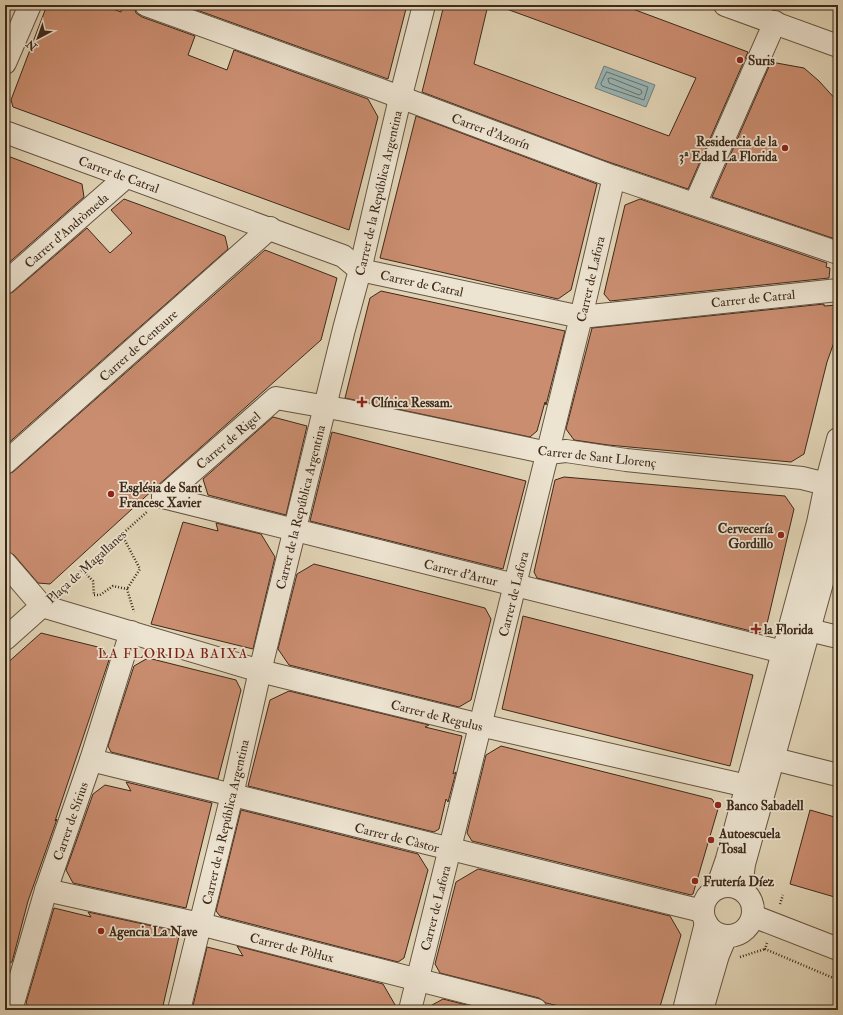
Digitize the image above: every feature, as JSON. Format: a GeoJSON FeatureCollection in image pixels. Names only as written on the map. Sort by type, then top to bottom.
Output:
{"type":"FeatureCollection","features":[{"type":"Feature","properties":{"kind":"street"},"geometry":{"type":"LineString","coordinates":[[5,63],[30,5]]}},
{"type":"Feature","properties":{"kind":"street","name":"Carrer d'Azorín"},"geometry":{"type":"LineString","coordinates":[[146,5],[614,177],[838,252]]}},
{"type":"Feature","properties":{"kind":"street","name":"Carrer de la República Argentina"},"geometry":{"type":"LineString","coordinates":[[179,1010],[232,795],[260,672],[424,5]]}},
{"type":"Feature","properties":{"kind":"street"},"geometry":{"type":"LineString","coordinates":[[725,5],[838,46]]}},
{"type":"Feature","properties":{"kind":"street"},"geometry":{"type":"LineString","coordinates":[[695,204],[775,22]]}},
{"type":"Feature","properties":{"kind":"street","name":"Carrer de Catral"},"geometry":{"type":"LineString","coordinates":[[5,132],[343,256],[360,270],[582,317],[838,290]]}},
{"type":"Feature","properties":{"kind":"street","name":"Carrer d'Andròmeda"},"geometry":{"type":"LineString","coordinates":[[5,283],[126,177]]}},
{"type":"Feature","properties":{"kind":"street","name":"Carrer de Lafora"},"geometry":{"type":"LineString","coordinates":[[410,1010],[582,317],[614,177]]}},
{"type":"Feature","properties":{"kind":"street","name":"Carrer de Centaure"},"geometry":{"type":"LineString","coordinates":[[5,463],[270,228]]}},
{"type":"Feature","properties":{"kind":"street","name":"Carrer de Sant Llorenç"},"geometry":{"type":"LineString","coordinates":[[276,398],[548,453],[566,452],[626,460],[802,478],[826,484]]}},
{"type":"Feature","properties":{"kind":"street","name":"Carrer de Rigel"},"geometry":{"type":"LineString","coordinates":[[163,497],[276,398]]}},
{"type":"Feature","properties":{"kind":"street"},"geometry":{"type":"LineString","coordinates":[[717,888],[747,786],[818,523],[826,484],[838,439]]}},
{"type":"Feature","properties":{"kind":"street"},"geometry":{"type":"LineString","coordinates":[[826,484],[836,500],[838,509]]}},
{"type":"Feature","properties":{"kind":"street","name":"Carrer d'Artur"},"geometry":{"type":"LineString","coordinates":[[163,497],[783,652]]}},
{"type":"Feature","properties":{"kind":"street"},"geometry":{"type":"LineString","coordinates":[[741,889],[744,864],[838,525]]}},
{"type":"Feature","properties":{"kind":"street"},"geometry":{"type":"LineString","coordinates":[[5,563],[42,606],[5,639]]}},
{"type":"Feature","properties":{"kind":"street","name":"Plaça de Magallanes"},"geometry":{"type":"LineString","coordinates":[[42,606],[136,634]]}},
{"type":"Feature","properties":{"kind":"street"},"geometry":{"type":"LineString","coordinates":[[809,630],[838,637]]}},
{"type":"Feature","properties":{"kind":"street","name":"Carrer de Regulus"},"geometry":{"type":"LineString","coordinates":[[136,634],[260,672],[480,725],[747,786]]}},
{"type":"Feature","properties":{"kind":"street","name":"Carrer de Sírius"},"geometry":{"type":"LineString","coordinates":[[11,1010],[12,985],[136,634]]}},
{"type":"Feature","properties":{"kind":"street"},"geometry":{"type":"LineString","coordinates":[[774,759],[838,775]]}},
{"type":"Feature","properties":{"kind":"street","name":"Carrer de Càstor"},"geometry":{"type":"LineString","coordinates":[[92,760],[450,850],[704,917]]}},
{"type":"Feature","properties":{"kind":"street"},"geometry":{"type":"LineString","coordinates":[[684,1010],[704,917],[704,901],[710,892],[717,888],[733,886],[741,889],[751,901],[753,916],[746,928],[740,933],[726,936],[715,932],[704,917]]}},
{"type":"Feature","properties":{"kind":"street","name":"Carrer de Pòl·lux"},"geometry":{"type":"LineString","coordinates":[[46,890],[200,924],[536,1010]]}},
{"type":"Feature","properties":{"kind":"street"},"geometry":{"type":"LineString","coordinates":[[753,916],[838,949]]}},
{"type":"Feature","properties":{"kind":"street"},"geometry":{"type":"LineString","coordinates":[[702,1010],[718,955],[726,936]]}},
{"type":"Feature","properties":{"kind":"path","name":"Plaça de Magallanes"},"geometry":{"type":"LineString","coordinates":[[42,606],[163,497]]}},
{"type":"Feature","properties":{"kind":"path"},"geometry":{"type":"LineString","coordinates":[[122,535],[140,569],[127,589],[136,634]]}},
{"type":"Feature","properties":{"kind":"path"},"geometry":{"type":"LineString","coordinates":[[82,570],[93,581],[95,622]]}},
{"type":"Feature","properties":{"kind":"path"},"geometry":{"type":"LineString","coordinates":[[94,595],[100,594],[113,586],[127,589]]}},
{"type":"Feature","properties":{"kind":"path"},"geometry":{"type":"LineString","coordinates":[[765,949],[769,936]]}},
{"type":"Feature","properties":{"kind":"path"},"geometry":{"type":"LineString","coordinates":[[738,957],[765,949],[838,980]]}},
{"type":"Feature","properties":{"kind":"water"},"geometry":{"type":"Polygon","coordinates":[[[604,66],[655,85],[646,107],[595,88],[604,66]]]}},
{"type":"Feature","properties":{"kind":"building"},"geometry":{"type":"Polygon","coordinates":[[[47,5],[102,5],[121,12],[122,5],[134,5],[136,13],[142,17],[195,36],[188,55],[227,70],[234,50],[368,99],[378,117],[349,230],[13,107],[11,100],[47,5]]]}},
{"type":"Feature","properties":{"kind":"building"},"geometry":{"type":"Polygon","coordinates":[[[183,5],[407,5],[388,79],[183,5]]]}},
{"type":"Feature","properties":{"kind":"building"},"geometry":{"type":"Polygon","coordinates":[[[444,5],[488,5],[474,64],[669,136],[696,78],[501,7],[502,5],[622,5],[748,52],[688,189],[603,160],[422,92],[444,5]]]}},
{"type":"Feature","properties":{"kind":"building","name":"Residencia de la 3ª Edad La Florida"},"geometry":{"type":"Polygon","coordinates":[[[771,62],[804,68],[819,81],[838,102],[838,229],[835,239],[712,197],[771,62]]]}},
{"type":"Feature","properties":{"kind":"building"},"geometry":{"type":"Polygon","coordinates":[[[416,116],[597,184],[571,290],[558,299],[380,258],[416,116]]]}},
{"type":"Feature","properties":{"kind":"building"},"geometry":{"type":"Polygon","coordinates":[[[5,155],[82,184],[84,197],[5,266],[5,155]]]}},
{"type":"Feature","properties":{"kind":"building"},"geometry":{"type":"Polygon","coordinates":[[[124,199],[225,236],[228,249],[5,446],[5,295],[13,292],[87,228],[110,253],[132,233],[111,210],[124,199]]]}},
{"type":"Feature","properties":{"kind":"building"},"geometry":{"type":"Polygon","coordinates":[[[640,199],[827,263],[826,267],[830,268],[829,278],[610,301],[604,294],[625,205],[640,199]]]}},
{"type":"Feature","properties":{"kind":"building"},"geometry":{"type":"Polygon","coordinates":[[[265,250],[337,278],[321,340],[50,584],[38,583],[14,555],[5,551],[5,475],[13,472],[265,250]]]}},
{"type":"Feature","properties":{"kind":"building"},"geometry":{"type":"Polygon","coordinates":[[[381,291],[565,331],[546,405],[545,402],[537,431],[530,437],[345,398],[370,298],[381,291]]]}},
{"type":"Feature","properties":{"kind":"building"},"geometry":{"type":"Polygon","coordinates":[[[824,304],[824,306],[838,305],[838,331],[827,362],[804,454],[791,462],[608,445],[574,440],[566,429],[592,328],[824,304]]]}},
{"type":"Feature","properties":{"kind":"building"},"geometry":{"type":"Polygon","coordinates":[[[273,417],[307,426],[286,515],[208,495],[203,479],[273,417]]]}},
{"type":"Feature","properties":{"kind":"building"},"geometry":{"type":"Polygon","coordinates":[[[332,432],[526,481],[503,569],[310,521],[332,432]]]}},
{"type":"Feature","properties":{"kind":"building"},"geometry":{"type":"Polygon","coordinates":[[[564,477],[785,496],[794,509],[766,628],[759,633],[537,578],[534,572],[555,480],[564,477]]]}},
{"type":"Feature","properties":{"kind":"building"},"geometry":{"type":"Polygon","coordinates":[[[183,522],[218,531],[216,523],[261,534],[275,557],[253,649],[151,624],[183,522]]]}},
{"type":"Feature","properties":{"kind":"building"},"geometry":{"type":"Polygon","coordinates":[[[314,564],[485,608],[491,619],[471,700],[459,707],[289,665],[278,649],[297,574],[314,564]]]}},
{"type":"Feature","properties":{"kind":"building"},"geometry":{"type":"Polygon","coordinates":[[[523,616],[753,675],[730,766],[502,709],[523,616]]]}},
{"type":"Feature","properties":{"kind":"building"},"geometry":{"type":"Polygon","coordinates":[[[41,633],[102,648],[109,660],[55,821],[57,819],[28,901],[12,962],[5,964],[5,665],[41,633]]]}},
{"type":"Feature","properties":{"kind":"building"},"geometry":{"type":"Polygon","coordinates":[[[148,658],[236,680],[241,690],[218,779],[111,752],[108,746],[134,666],[148,658]]]}},
{"type":"Feature","properties":{"kind":"building"},"geometry":{"type":"Polygon","coordinates":[[[289,691],[429,725],[425,727],[462,736],[453,774],[456,772],[448,802],[446,799],[439,829],[434,832],[248,786],[270,700],[289,691]]]}},
{"type":"Feature","properties":{"kind":"building"},"geometry":{"type":"Polygon","coordinates":[[[501,746],[712,799],[718,809],[693,894],[691,895],[472,841],[467,833],[486,755],[501,746]]]}},
{"type":"Feature","properties":{"kind":"building"},"geometry":{"type":"Polygon","coordinates":[[[126,782],[212,803],[186,908],[73,883],[66,870],[93,794],[105,785],[131,791],[126,782]]]}},
{"type":"Feature","properties":{"kind":"building"},"geometry":{"type":"Polygon","coordinates":[[[241,810],[418,854],[428,870],[404,958],[398,962],[220,916],[216,911],[241,810]]]}},
{"type":"Feature","properties":{"kind":"building"},"geometry":{"type":"Polygon","coordinates":[[[810,810],[838,818],[838,898],[790,884],[810,810]]]}},
{"type":"Feature","properties":{"kind":"building"},"geometry":{"type":"Polygon","coordinates":[[[478,869],[670,916],[681,935],[659,1010],[576,1010],[546,1003],[539,998],[440,973],[435,964],[456,882],[478,869]]]}},
{"type":"Feature","properties":{"kind":"building"},"geometry":{"type":"Polygon","coordinates":[[[54,908],[91,917],[88,912],[180,932],[162,1010],[31,1010],[26,1003],[54,908]]]}},
{"type":"Feature","properties":{"kind":"building"},"geometry":{"type":"Polygon","coordinates":[[[237,946],[383,984],[398,1010],[192,1010],[207,947],[243,956],[237,946]]]}},
{"type":"Feature","properties":{"kind":"building"},"geometry":{"type":"Polygon","coordinates":[[[443,999],[486,1010],[423,1010],[443,999]]]}},
{"type":"Feature","properties":{"kind":"place","name":"Suris"},"geometry":{"type":"Point","coordinates":[740,60]}},
{"type":"Feature","properties":{"kind":"place","name":"Residencia de la 3ª Edad La Florida"},"geometry":{"type":"Point","coordinates":[785,148]}},
{"type":"Feature","properties":{"kind":"place","name":"Clínica Ressam."},"geometry":{"type":"Point","coordinates":[362,402]}},
{"type":"Feature","properties":{"kind":"place","name":"Església de Sant Francesc Xavier"},"geometry":{"type":"Point","coordinates":[111,494]}},
{"type":"Feature","properties":{"kind":"place","name":"Cervecería Gordillo"},"geometry":{"type":"Point","coordinates":[781,535]}},
{"type":"Feature","properties":{"kind":"place","name":"la Florida"},"geometry":{"type":"Point","coordinates":[756,629]}},
{"type":"Feature","properties":{"kind":"place","name":"Banco Sabadell"},"geometry":{"type":"Point","coordinates":[718,805]}},
{"type":"Feature","properties":{"kind":"place","name":"Autoescuela Tosal"},"geometry":{"type":"Point","coordinates":[711,840]}},
{"type":"Feature","properties":{"kind":"place","name":"Frutería Díez"},"geometry":{"type":"Point","coordinates":[695,881]}},
{"type":"Feature","properties":{"kind":"place","name":"Agencia La Nave"},"geometry":{"type":"Point","coordinates":[101,931]}},
{"type":"Feature","properties":{"kind":"district","name":"LA FLORIDA BAIXA"},"geometry":{"type":"Point","coordinates":[173,653]}}]}
